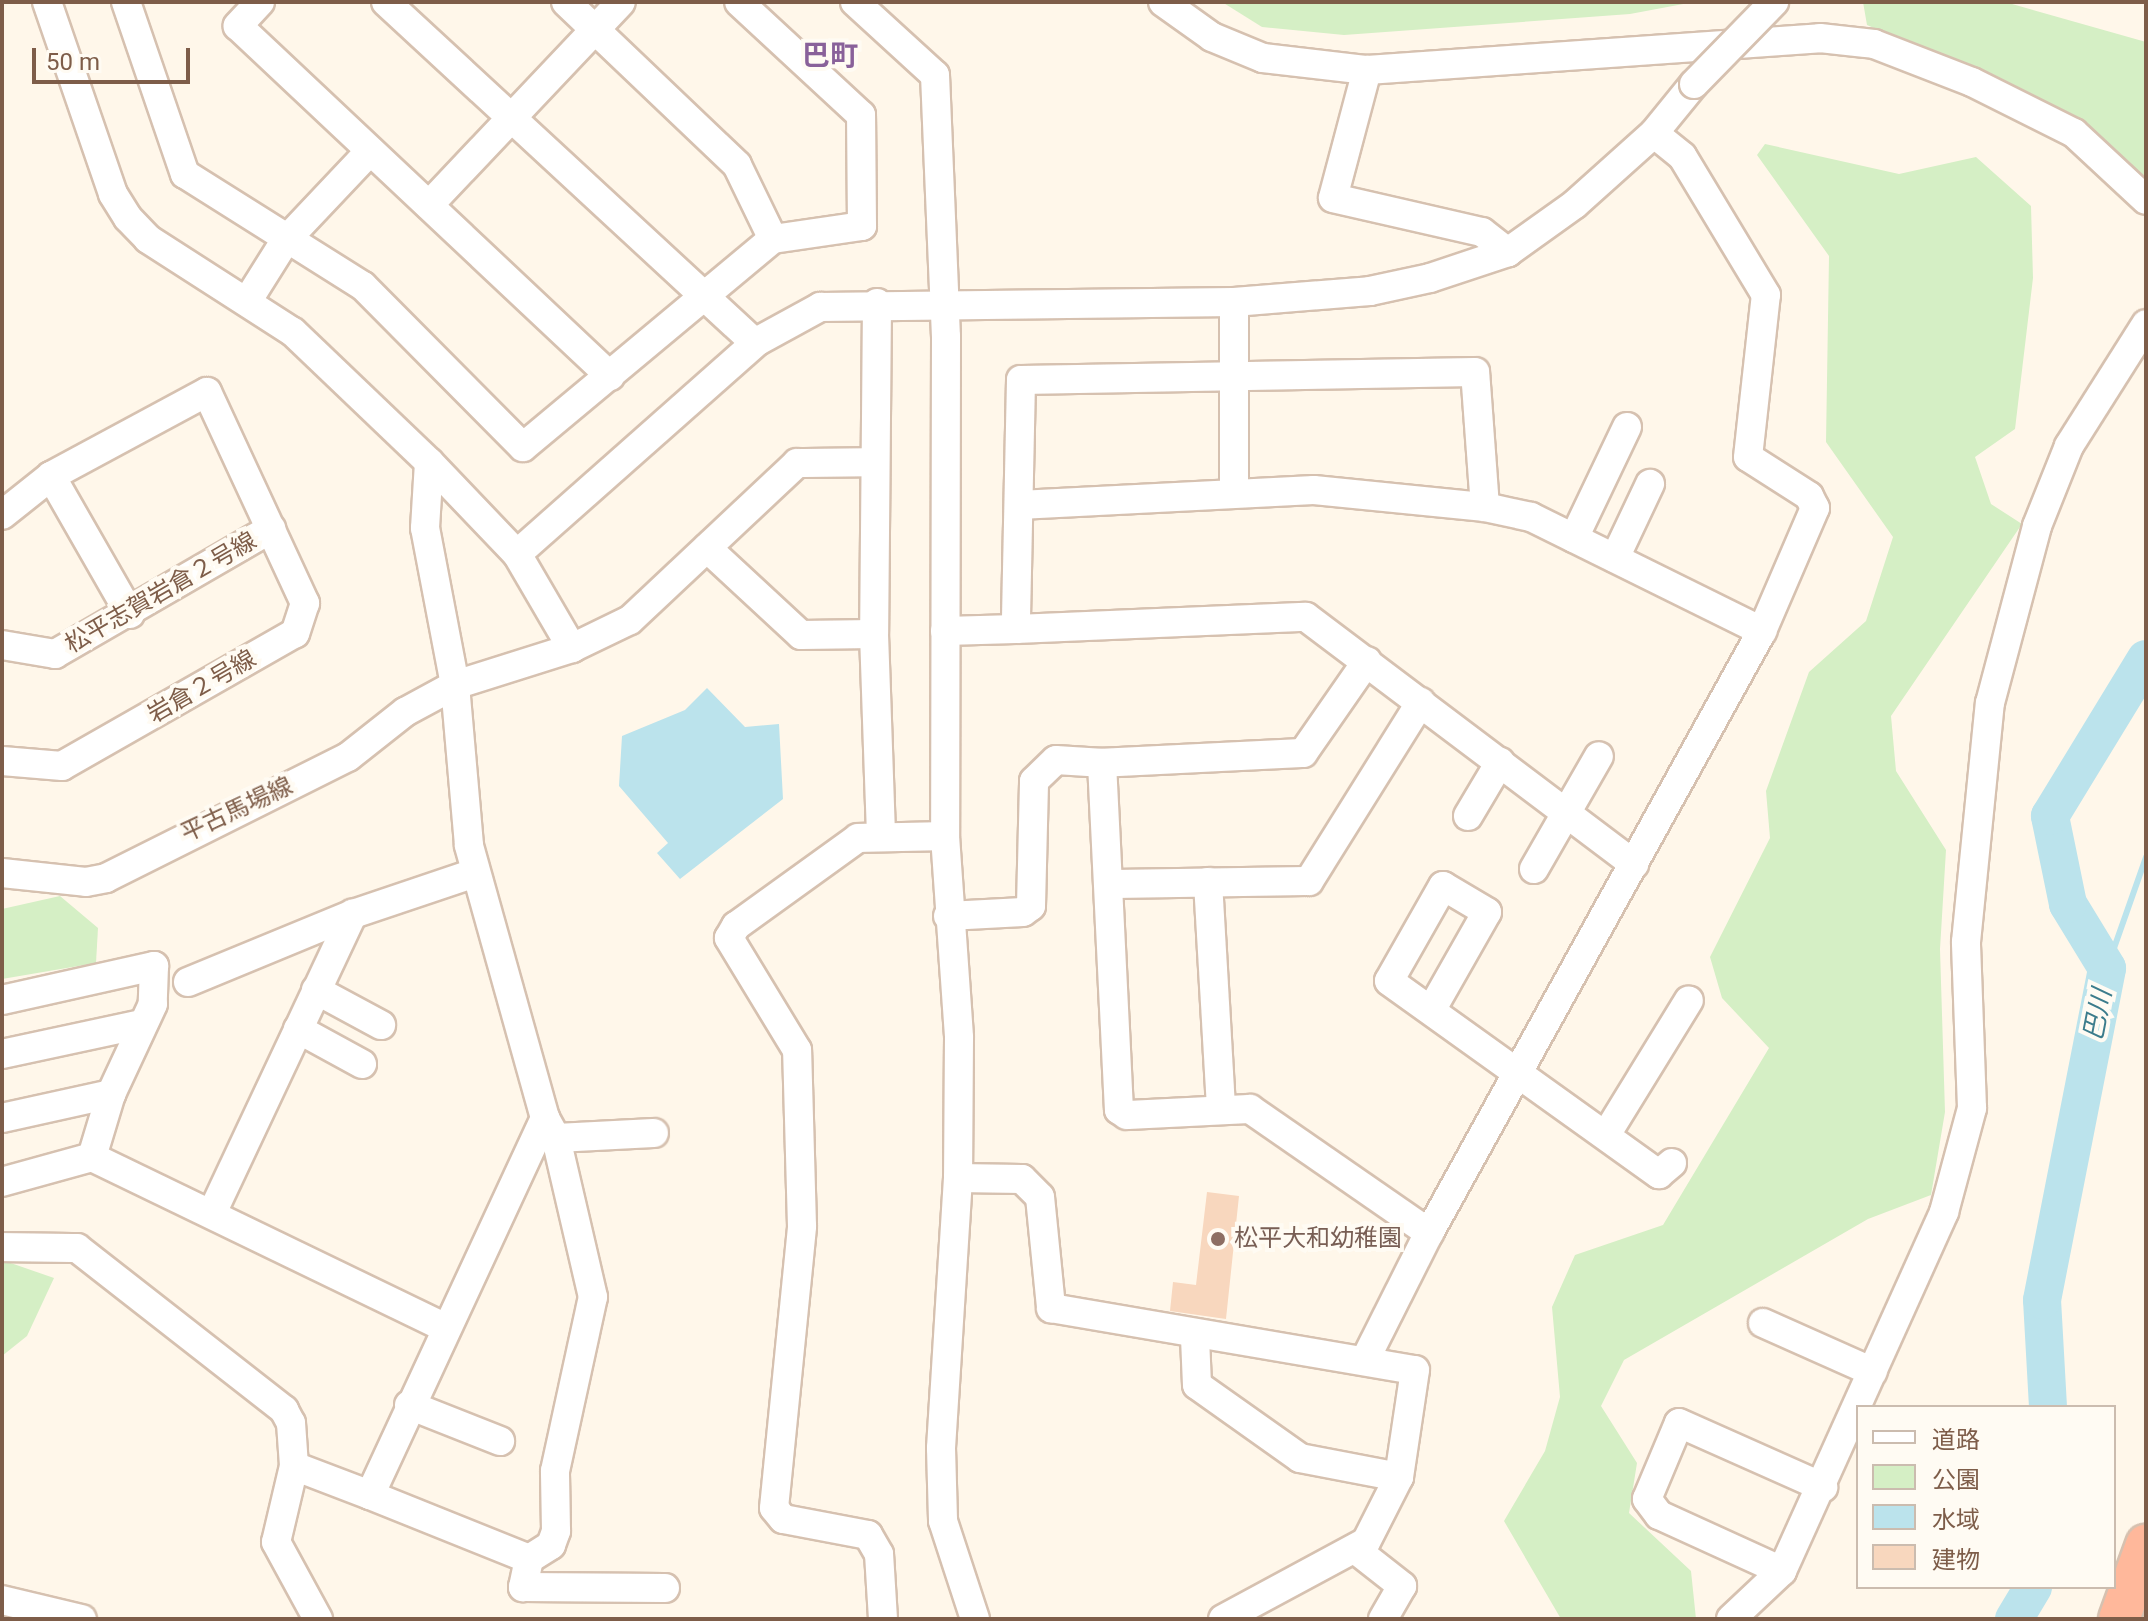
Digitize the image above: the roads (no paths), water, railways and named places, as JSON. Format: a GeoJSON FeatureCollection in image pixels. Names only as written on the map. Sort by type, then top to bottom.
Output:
{"type":"FeatureCollection","features":[{"type":"Feature","properties":{"kind":"highway"},"geometry":{"type":"LineString","coordinates":[[2130,1611],[2146,1545]]}},
{"type":"Feature","properties":{"kind":"street"},"geometry":{"type":"LineString","coordinates":[[47,2],[113,194],[128,218],[148,239],[248,300],[293,332],[429,462],[517,554],[572,648]]}},
{"type":"Feature","properties":{"kind":"street"},"geometry":{"type":"LineString","coordinates":[[126,2],[185,174],[285,241],[363,286],[523,447],[773,239],[862,226],[861,115],[739,2]]}},
{"type":"Feature","properties":{"kind":"street"},"geometry":{"type":"LineString","coordinates":[[260,2],[238,26],[610,376]]}},
{"type":"Feature","properties":{"kind":"street"},"geometry":{"type":"LineString","coordinates":[[386,2],[755,343]]}},
{"type":"Feature","properties":{"kind":"street"},"geometry":{"type":"LineString","coordinates":[[566,2],[737,165],[773,239]]}},
{"type":"Feature","properties":{"kind":"street"},"geometry":{"type":"LineString","coordinates":[[429,205],[621,2]]}},
{"type":"Feature","properties":{"kind":"street"},"geometry":{"type":"LineString","coordinates":[[855,2],[935,75],[943,301],[945,836],[948,916],[959,1038],[958,1178],[941,1448],[943,1521],[975,1619]]}},
{"type":"Feature","properties":{"kind":"street"},"geometry":{"type":"LineString","coordinates":[[1163,2],[1212,37],[1263,58],[1367,70],[1820,38],[1874,44],[1972,82],[2074,133],[2146,200]]}},
{"type":"Feature","properties":{"kind":"street"},"geometry":{"type":"LineString","coordinates":[[517,554],[755,343],[820,307],[943,301],[1234,302],[1370,291],[1508,252],[1575,204],[1654,133],[1694,84],[1774,2]]}},
{"type":"Feature","properties":{"kind":"street"},"geometry":{"type":"LineString","coordinates":[[1367,70],[1333,198],[1482,232],[1508,252]]}},
{"type":"Feature","properties":{"kind":"street"},"geometry":{"type":"LineString","coordinates":[[1365,1360],[1429,1233],[1762,631],[1815,508],[1809,496],[1748,457],[1758,408],[1766,295],[1682,156],[1654,133]]}},
{"type":"Feature","properties":{"kind":"street"},"geometry":{"type":"LineString","coordinates":[[248,300],[285,241],[370,151]]}},
{"type":"Feature","properties":{"kind":"street"},"geometry":{"type":"LineString","coordinates":[[1234,302],[1234,493]]}},
{"type":"Feature","properties":{"kind":"street"},"geometry":{"type":"LineString","coordinates":[[877,303],[874,634],[881,835]]}},
{"type":"Feature","properties":{"kind":"street"},"geometry":{"type":"LineString","coordinates":[[1859,1405],[1944,1212],[1972,1108],[1966,942],[1994,688],[2037,526],[2069,446],[2146,324]]}},
{"type":"Feature","properties":{"kind":"street"},"geometry":{"type":"LineString","coordinates":[[1016,629],[1021,380],[1475,372],[1485,507]]}},
{"type":"Feature","properties":{"kind":"street","name":"岩倉２号線"},"geometry":{"type":"LineString","coordinates":[[2,761],[62,766],[295,633],[305,603],[207,392],[51,476]]}},
{"type":"Feature","properties":{"kind":"street"},"geometry":{"type":"LineString","coordinates":[[1574,538],[1627,427]]}},
{"type":"Feature","properties":{"kind":"street"},"geometry":{"type":"LineString","coordinates":[[429,462],[425,528],[455,685],[475,873],[551,1128],[593,1297],[555,1471],[556,1531],[551,1545],[529,1559],[523,1587],[533,1590],[665,1588]]}},
{"type":"Feature","properties":{"kind":"street","name":"平古馬場線"},"geometry":{"type":"LineString","coordinates":[[2,873],[86,882],[106,878],[348,757],[405,712],[455,685],[572,648],[630,620],[797,463],[874,462]]}},
{"type":"Feature","properties":{"kind":"street"},"geometry":{"type":"LineString","coordinates":[[2,515],[51,476],[130,614]]}},
{"type":"Feature","properties":{"kind":"street"},"geometry":{"type":"LineString","coordinates":[[1615,558],[1650,484]]}},
{"type":"Feature","properties":{"kind":"street"},"geometry":{"type":"LineString","coordinates":[[1019,505],[1314,490],[1485,507],[1531,517],[1762,631]]}},
{"type":"Feature","properties":{"kind":"street","name":"松平志賀岩倉２号線"},"geometry":{"type":"LineString","coordinates":[[2,645],[55,654],[130,614],[271,529]]}},
{"type":"Feature","properties":{"kind":"street"},"geometry":{"type":"LineString","coordinates":[[707,548],[801,635],[874,634]]}},
{"type":"Feature","properties":{"kind":"street"},"geometry":{"type":"LineString","coordinates":[[945,631],[1306,617],[1634,864]]}},
{"type":"Feature","properties":{"kind":"street"},"geometry":{"type":"LineString","coordinates":[[948,916],[1023,912],[1031,906],[1034,781],[1056,760],[1104,763],[1303,753],[1367,661]]}},
{"type":"Feature","properties":{"kind":"street"},"geometry":{"type":"LineString","coordinates":[[1112,884],[1309,881],[1421,702]]}},
{"type":"Feature","properties":{"kind":"street"},"geometry":{"type":"LineString","coordinates":[[1534,869],[1599,756]]}},
{"type":"Feature","properties":{"kind":"street"},"geometry":{"type":"LineString","coordinates":[[1468,816],[1500,762]]}},
{"type":"Feature","properties":{"kind":"street"},"geometry":{"type":"LineString","coordinates":[[1104,763],[1112,884],[1119,1110],[1127,1115],[1250,1109],[1429,1233]]}},
{"type":"Feature","properties":{"kind":"street"},"geometry":{"type":"LineString","coordinates":[[883,1619],[879,1554],[868,1535],[783,1519],[774,1508],[802,1226],[797,1050],[729,938],[736,926],[858,838],[881,835],[945,836]]}},
{"type":"Feature","properties":{"kind":"street"},"geometry":{"type":"LineString","coordinates":[[188,982],[353,914],[475,873]]}},
{"type":"Feature","properties":{"kind":"street"},"geometry":{"type":"LineString","coordinates":[[1208,882],[1221,1110]]}},
{"type":"Feature","properties":{"kind":"street"},"geometry":{"type":"LineString","coordinates":[[212,1213],[353,914]]}},
{"type":"Feature","properties":{"kind":"street"},"geometry":{"type":"LineString","coordinates":[[2,1000],[154,966],[153,1004],[111,1094],[92,1157]]}},
{"type":"Feature","properties":{"kind":"street"},"geometry":{"type":"LineString","coordinates":[[316,990],[381,1025]]}},
{"type":"Feature","properties":{"kind":"street"},"geometry":{"type":"LineString","coordinates":[[1606,1135],[1689,1000]]}},
{"type":"Feature","properties":{"kind":"street"},"geometry":{"type":"LineString","coordinates":[[1433,1007],[1659,1174],[1672,1163]]}},
{"type":"Feature","properties":{"kind":"street"},"geometry":{"type":"LineString","coordinates":[[2,1054],[142,1024]]}},
{"type":"Feature","properties":{"kind":"street"},"geometry":{"type":"LineString","coordinates":[[298,1029],[362,1064]]}},
{"type":"Feature","properties":{"kind":"street"},"geometry":{"type":"LineString","coordinates":[[2,1118],[111,1094]]}},
{"type":"Feature","properties":{"kind":"street"},"geometry":{"type":"LineString","coordinates":[[551,1128],[654,1133]]}},
{"type":"Feature","properties":{"kind":"street"},"geometry":{"type":"LineString","coordinates":[[370,1495],[445,1328],[551,1128]]}},
{"type":"Feature","properties":{"kind":"street"},"geometry":{"type":"LineString","coordinates":[[2,1182],[92,1157],[445,1328]]}},
{"type":"Feature","properties":{"kind":"street"},"geometry":{"type":"LineString","coordinates":[[958,1178],[1022,1179],[1040,1197],[1051,1308],[1195,1337],[1365,1360],[1415,1370],[1399,1477],[1385,1517],[1355,1549],[1223,1619]]}},
{"type":"Feature","properties":{"kind":"street"},"geometry":{"type":"LineString","coordinates":[[2,1247],[77,1248],[284,1410],[293,1431],[294,1466],[276,1542],[318,1619]]}},
{"type":"Feature","properties":{"kind":"street"},"geometry":{"type":"LineString","coordinates":[[1763,1323],[1873,1372]]}},
{"type":"Feature","properties":{"kind":"street"},"geometry":{"type":"LineString","coordinates":[[1195,1337],[1197,1385],[1300,1458],[1399,1477]]}},
{"type":"Feature","properties":{"kind":"street"},"geometry":{"type":"LineString","coordinates":[[409,1405],[500,1441]]}},
{"type":"Feature","properties":{"kind":"street"},"geometry":{"type":"LineString","coordinates":[[1731,1619],[1782,1571],[1856,1411]]}},
{"type":"Feature","properties":{"kind":"street"},"geometry":{"type":"LineString","coordinates":[[1782,1571],[1659,1515],[1647,1499],[1679,1423],[1823,1487]]}},
{"type":"Feature","properties":{"kind":"street"},"geometry":{"type":"LineString","coordinates":[[294,1466],[529,1559]]}},
{"type":"Feature","properties":{"kind":"street"},"geometry":{"type":"LineString","coordinates":[[1355,1549],[1402,1586],[1383,1619]]}},
{"type":"Feature","properties":{"kind":"street"},"geometry":{"type":"LineString","coordinates":[[2,1600],[82,1619]]}},
{"type":"Feature","properties":{"kind":"water"},"geometry":{"type":"Polygon","coordinates":[[[707,688],[745,727],[779,724],[783,799],[680,879],[657,853],[668,843],[619,786],[622,736],[685,710],[707,688]]]}},
{"type":"Feature","properties":{"kind":"waterway","name":"巴川"},"geometry":{"type":"LineString","coordinates":[[2048,1405],[2042,1300],[2107,968],[2068,904],[2050,816],[2146,659]]}},
{"type":"Feature","properties":{"kind":"waterway"},"geometry":{"type":"LineString","coordinates":[[2107,968],[2146,857]]}},
{"type":"Feature","properties":{"kind":"waterway","name":"巴川"},"geometry":{"type":"LineString","coordinates":[[2014,1619],[2032,1589]]}},
{"type":"Feature","properties":{"kind":"place","name":"松平大和幼稚園"},"geometry":{"type":"Point","coordinates":[1218,1239]}},
{"type":"Feature","properties":{"kind":"district","name":"巴町"},"geometry":{"type":"Point","coordinates":[830,56]}}]}
